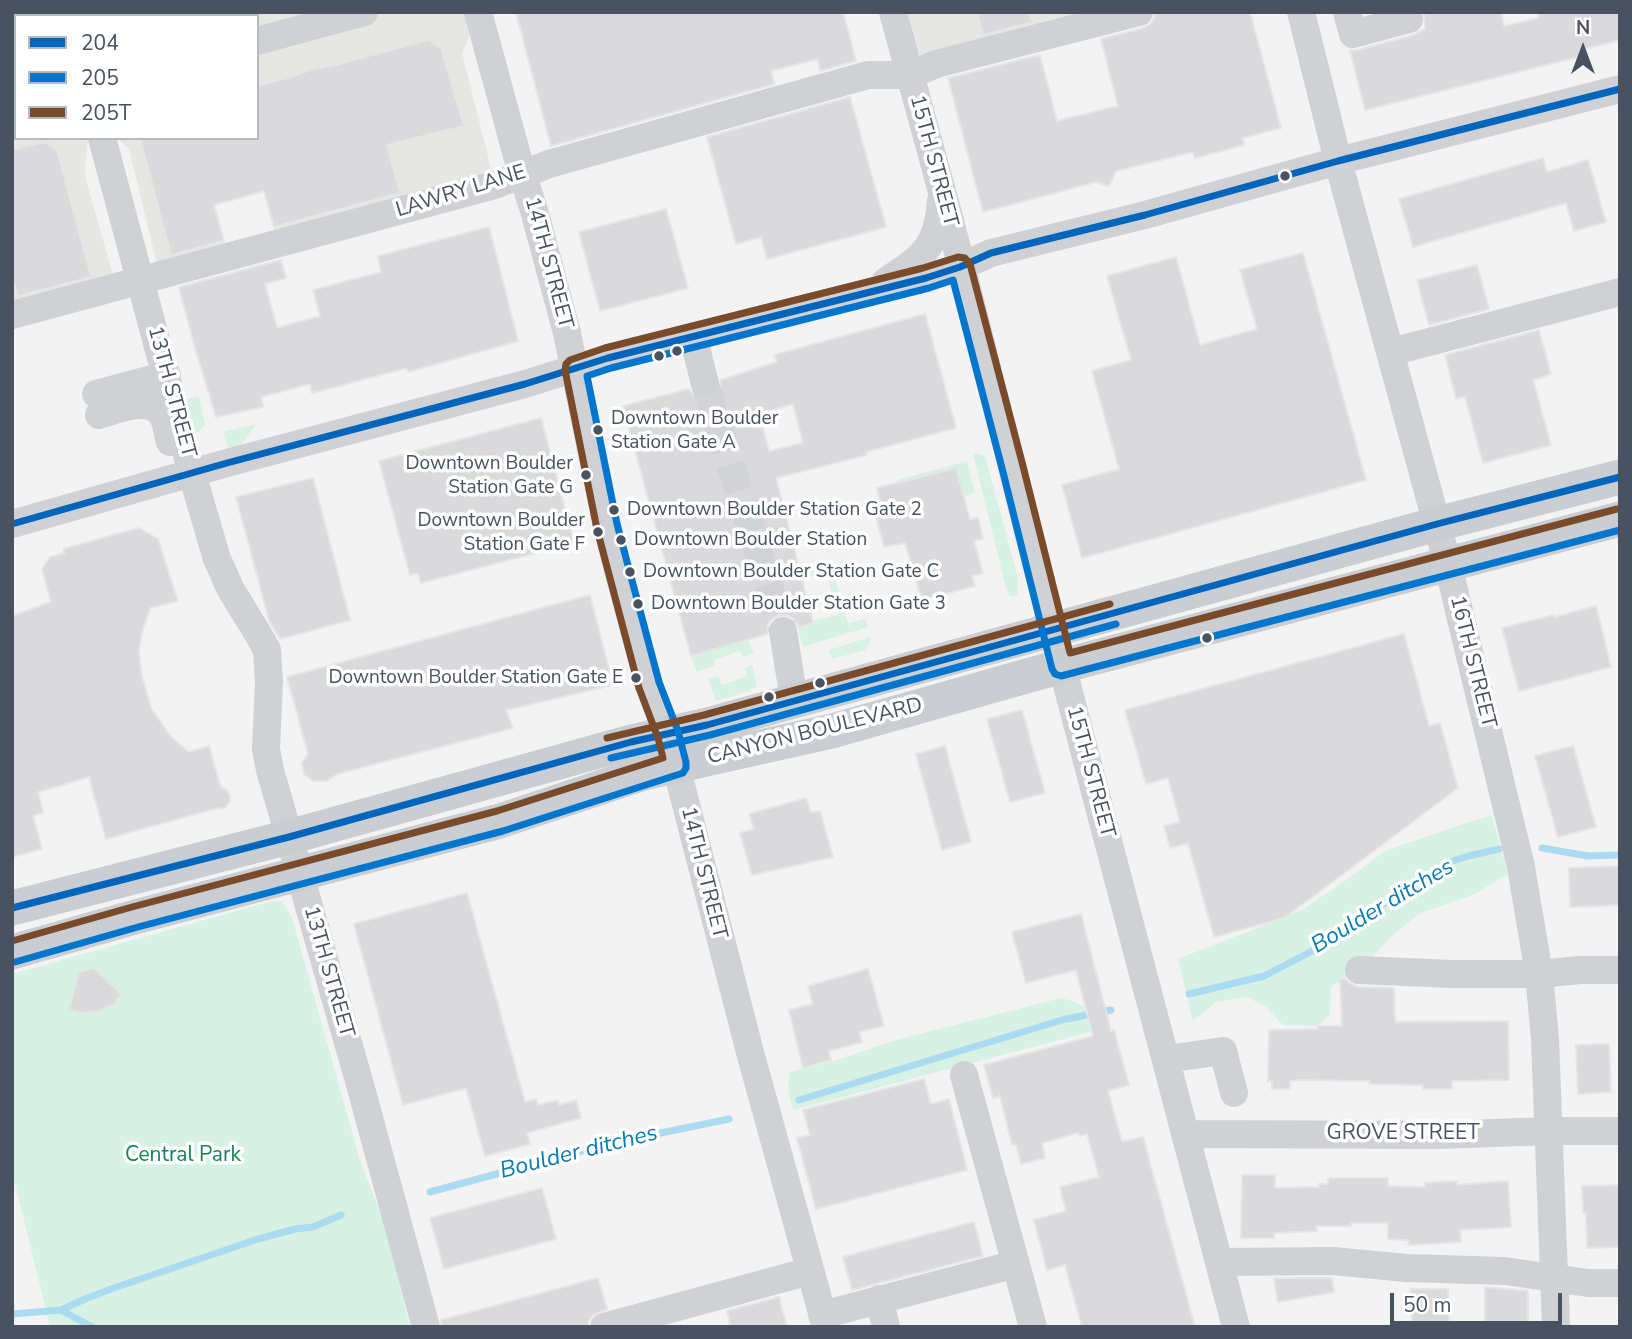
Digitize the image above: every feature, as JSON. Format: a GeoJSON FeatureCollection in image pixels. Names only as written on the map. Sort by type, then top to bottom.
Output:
{"type":"FeatureCollection","features":[{"type":"Feature","properties":{"kind":"main road","name":"CANYON BOULEVARD"},"geometry":{"type":"LineString","coordinates":[[12,952],[500,821],[640,775],[672,750],[794,701],[1437,524],[1620,477]]}},
{"type":"Feature","properties":{"kind":"main road","name":"CANYON BOULEVARD"},"geometry":{"type":"LineString","coordinates":[[12,908],[289,837],[631,742],[672,750],[832,730],[1062,666],[1620,519]]}},
{"type":"Feature","properties":{"kind":"street"},"geometry":{"type":"LineString","coordinates":[[259,40],[364,12]]}},
{"type":"Feature","properties":{"kind":"street","name":"14TH STREET"},"geometry":{"type":"LineString","coordinates":[[478,12],[534,210],[575,369],[607,526],[649,685],[672,750],[714,917],[824,1321]]}},
{"type":"Feature","properties":{"kind":"street"},"geometry":{"type":"LineString","coordinates":[[910,75],[936,64],[1139,12]]}},
{"type":"Feature","properties":{"kind":"street","name":"16TH STREET"},"geometry":{"type":"LineString","coordinates":[[1301,12],[1338,161],[1448,565],[1521,867],[1539,974],[1545,1039],[1556,1327]]}},
{"type":"Feature","properties":{"kind":"street"},"geometry":{"type":"LineString","coordinates":[[1347,12],[1353,34],[1409,19],[1407,12]]}},
{"type":"Feature","properties":{"kind":"street","name":"15TH STREET"},"geometry":{"type":"LineString","coordinates":[[903,14],[910,75],[1236,1327]]}},
{"type":"Feature","properties":{"kind":"street","name":"LAWRY LANE"},"geometry":{"type":"LineString","coordinates":[[12,315],[495,185],[549,164],[868,75],[910,75]]}},
{"type":"Feature","properties":{"kind":"street"},"geometry":{"type":"LineString","coordinates":[[12,524],[525,384],[607,358],[926,278],[991,253],[1620,89]]}},
{"type":"Feature","properties":{"kind":"street","name":"13TH STREET"},"geometry":{"type":"LineString","coordinates":[[103,140],[217,559],[225,579],[267,650],[269,682],[266,749],[426,1327]]}},
{"type":"Feature","properties":{"kind":"street"},"geometry":{"type":"LineString","coordinates":[[872,291],[922,256],[936,230],[941,189]]}},
{"type":"Feature","properties":{"kind":"street"},"geometry":{"type":"LineString","coordinates":[[1391,352],[1620,292]]}},
{"type":"Feature","properties":{"kind":"street"},"geometry":{"type":"LineString","coordinates":[[694,336],[705,384]]}},
{"type":"Feature","properties":{"kind":"street"},"geometry":{"type":"LineString","coordinates":[[167,375],[97,404],[147,405],[161,412],[175,459],[182,469],[192,474]]}},
{"type":"Feature","properties":{"kind":"street"},"geometry":{"type":"LineString","coordinates":[[783,631],[794,701]]}},
{"type":"Feature","properties":{"kind":"street"},"geometry":{"type":"LineString","coordinates":[[1359,970],[1539,974],[1620,970]]}},
{"type":"Feature","properties":{"kind":"street"},"geometry":{"type":"LineString","coordinates":[[1167,1059],[1223,1051],[1234,1093]]}},
{"type":"Feature","properties":{"kind":"street"},"geometry":{"type":"LineString","coordinates":[[964,1075],[1033,1327]]}},
{"type":"Feature","properties":{"kind":"street","name":"GROVE STREET"},"geometry":{"type":"LineString","coordinates":[[1186,1133],[1437,1135],[1620,1131]]}},
{"type":"Feature","properties":{"kind":"street"},"geometry":{"type":"LineString","coordinates":[[1220,1262],[1333,1261],[1406,1268],[1505,1271],[1588,1283],[1620,1283]]}},
{"type":"Feature","properties":{"kind":"street"},"geometry":{"type":"LineString","coordinates":[[824,1321],[879,1299],[1016,1264]]}},
{"type":"Feature","properties":{"kind":"street"},"geometry":{"type":"LineString","coordinates":[[604,1327],[810,1271]]}},
{"type":"Feature","properties":{"kind":"street"},"geometry":{"type":"LineString","coordinates":[[879,1299],[886,1327]]}},
{"type":"Feature","properties":{"kind":"shaded area"},"geometry":{"type":"Polygon","coordinates":[[[12,12],[47,12],[48,14],[14,14],[14,140],[88,140],[86,180],[113,275],[12,302],[12,12]]]}},
{"type":"Feature","properties":{"kind":"shaded area"},"geometry":{"type":"Polygon","coordinates":[[[466,12],[471,32],[462,53],[492,172],[275,232],[264,191],[214,205],[225,246],[157,264],[129,149],[119,140],[259,140],[259,14],[182,14],[466,12]]]}},
{"type":"Feature","properties":{"kind":"shaded area"},"geometry":{"type":"Polygon","coordinates":[[[908,12],[1102,12],[920,57],[908,12]]]}},
{"type":"Feature","properties":{"kind":"green space"},"geometry":{"type":"Polygon","coordinates":[[[199,396],[205,425],[193,434],[183,400],[199,396]]]}},
{"type":"Feature","properties":{"kind":"green space"},"geometry":{"type":"Polygon","coordinates":[[[256,424],[241,445],[228,448],[223,432],[256,424]]]}},
{"type":"Feature","properties":{"kind":"green space"},"geometry":{"type":"Polygon","coordinates":[[[973,453],[985,456],[1018,578],[1017,596],[1010,596],[1006,588],[973,453]]]}},
{"type":"Feature","properties":{"kind":"green space"},"geometry":{"type":"Polygon","coordinates":[[[967,461],[975,493],[964,496],[956,468],[898,483],[897,480],[967,461]]]}},
{"type":"Feature","properties":{"kind":"green space"},"geometry":{"type":"Polygon","coordinates":[[[831,563],[848,623],[865,619],[868,627],[803,647],[797,627],[838,615],[826,572],[802,580],[800,574],[831,563]]]}},
{"type":"Feature","properties":{"kind":"green space"},"geometry":{"type":"Polygon","coordinates":[[[870,637],[865,650],[832,659],[829,650],[870,637]]]}},
{"type":"Feature","properties":{"kind":"green space"},"geometry":{"type":"Polygon","coordinates":[[[748,639],[754,654],[743,657],[740,651],[714,660],[715,666],[697,672],[691,656],[748,639]]]}},
{"type":"Feature","properties":{"kind":"green space"},"geometry":{"type":"Polygon","coordinates":[[[752,665],[757,686],[716,701],[708,678],[718,676],[722,685],[747,676],[744,668],[752,665]]]}},
{"type":"Feature","properties":{"kind":"green space"},"geometry":{"type":"Polygon","coordinates":[[[1492,815],[1508,874],[1473,895],[1420,913],[1391,937],[1359,971],[1331,986],[1330,1014],[1318,1026],[1283,1025],[1266,1007],[1247,997],[1216,1002],[1193,1021],[1178,959],[1302,910],[1385,851],[1492,815]]]}},
{"type":"Feature","properties":{"kind":"green space","name":"Central Park"},"geometry":{"type":"Polygon","coordinates":[[[282,901],[292,918],[359,1157],[387,1230],[410,1327],[50,1327],[12,1171],[12,974],[268,902],[282,901]]]}},
{"type":"Feature","properties":{"kind":"green space"},"geometry":{"type":"Polygon","coordinates":[[[1061,998],[1085,1008],[1104,1006],[1109,1027],[793,1110],[788,1088],[790,1072],[834,1061],[896,1040],[1061,998]]]}},
{"type":"Feature","properties":{"kind":"building"},"geometry":{"type":"Polygon","coordinates":[[[516,12],[843,12],[856,61],[820,71],[818,59],[771,71],[774,84],[551,146],[516,12]]]}},
{"type":"Feature","properties":{"kind":"building"},"geometry":{"type":"Polygon","coordinates":[[[977,12],[1029,12],[1032,22],[983,35],[977,12]]]}},
{"type":"Feature","properties":{"kind":"building"},"geometry":{"type":"Polygon","coordinates":[[[1155,12],[1250,12],[1281,128],[1242,138],[1244,145],[1195,158],[1193,152],[1116,171],[1109,186],[1096,182],[983,212],[948,78],[1040,55],[1057,121],[1118,106],[1101,39],[1144,28],[1151,23],[1155,12]]]}},
{"type":"Feature","properties":{"kind":"building"},"geometry":{"type":"Polygon","coordinates":[[[1424,12],[1501,12],[1504,26],[1539,18],[1538,12],[1620,12],[1620,40],[1581,50],[1582,56],[1365,110],[1350,50],[1414,35],[1425,29],[1424,12]]]}},
{"type":"Feature","properties":{"kind":"building"},"geometry":{"type":"Polygon","coordinates":[[[428,40],[441,48],[464,126],[387,145],[400,193],[274,227],[264,191],[214,205],[224,241],[171,255],[141,140],[259,140],[259,85],[428,40]]]}},
{"type":"Feature","properties":{"kind":"building"},"geometry":{"type":"Polygon","coordinates":[[[850,97],[886,227],[767,259],[761,237],[736,244],[707,137],[850,97]]]}},
{"type":"Feature","properties":{"kind":"building"},"geometry":{"type":"Polygon","coordinates":[[[44,142],[57,150],[91,277],[18,296],[12,278],[12,150],[44,142]]]}},
{"type":"Feature","properties":{"kind":"building"},"geometry":{"type":"Polygon","coordinates":[[[1543,158],[1547,172],[1588,160],[1606,222],[1574,231],[1566,203],[1413,247],[1399,199],[1543,158]]]}},
{"type":"Feature","properties":{"kind":"building"},"geometry":{"type":"Polygon","coordinates":[[[666,209],[688,288],[600,311],[579,232],[666,209]]]}},
{"type":"Feature","properties":{"kind":"building"},"geometry":{"type":"Polygon","coordinates":[[[489,227],[518,341],[408,372],[407,368],[312,393],[310,384],[261,397],[263,407],[216,417],[179,287],[281,260],[286,278],[265,284],[277,328],[320,316],[313,290],[381,272],[378,256],[489,227]]]}},
{"type":"Feature","properties":{"kind":"building"},"geometry":{"type":"Polygon","coordinates":[[[1303,253],[1366,480],[1082,558],[1062,485],[1119,469],[1092,371],[1131,360],[1107,276],[1176,257],[1200,345],[1257,329],[1240,270],[1303,253]]]}},
{"type":"Feature","properties":{"kind":"building"},"geometry":{"type":"Polygon","coordinates":[[[1477,265],[1489,309],[1429,325],[1417,280],[1477,265]]]}},
{"type":"Feature","properties":{"kind":"building","name":"Downtown Boulder Station"},"geometry":{"type":"Polygon","coordinates":[[[925,314],[956,428],[866,452],[867,455],[776,478],[813,623],[799,627],[790,616],[780,615],[768,624],[767,634],[691,656],[623,406],[689,389],[700,400],[710,400],[721,389],[721,380],[777,362],[774,355],[925,314]],[[793,404],[759,414],[769,451],[803,443],[793,404]]]}},
{"type":"Feature","properties":{"kind":"building"},"geometry":{"type":"Polygon","coordinates":[[[1539,330],[1551,374],[1533,380],[1551,445],[1483,463],[1465,397],[1456,399],[1445,355],[1539,330]]]}},
{"type":"Feature","properties":{"kind":"building"},"geometry":{"type":"Polygon","coordinates":[[[541,418],[574,543],[421,583],[418,573],[410,575],[379,461],[541,418]]]}},
{"type":"Feature","properties":{"kind":"building"},"geometry":{"type":"Polygon","coordinates":[[[956,468],[970,520],[978,517],[983,539],[974,541],[983,573],[972,576],[975,586],[922,600],[905,543],[884,547],[874,509],[882,507],[877,488],[956,468]]]}},
{"type":"Feature","properties":{"kind":"building"},"geometry":{"type":"Polygon","coordinates":[[[313,478],[350,620],[280,639],[269,620],[236,497],[313,478]]]}},
{"type":"Feature","properties":{"kind":"building"},"geometry":{"type":"Polygon","coordinates":[[[139,528],[158,539],[178,601],[150,608],[142,632],[139,650],[141,672],[151,708],[171,737],[189,752],[209,746],[221,788],[226,789],[230,802],[224,808],[106,839],[89,777],[38,792],[43,812],[33,816],[42,849],[12,857],[12,616],[51,602],[42,569],[50,557],[65,553],[63,549],[139,528]]]}},
{"type":"Feature","properties":{"kind":"building"},"geometry":{"type":"Polygon","coordinates":[[[590,595],[613,685],[506,710],[513,728],[337,774],[327,781],[313,781],[304,774],[302,763],[308,754],[287,677],[590,595]]]}},
{"type":"Feature","properties":{"kind":"building"},"geometry":{"type":"Polygon","coordinates":[[[1596,606],[1611,667],[1519,691],[1502,628],[1596,606]]]}},
{"type":"Feature","properties":{"kind":"building"},"geometry":{"type":"Polygon","coordinates":[[[1404,634],[1429,726],[1440,723],[1458,788],[1284,918],[1214,937],[1188,843],[1170,848],[1164,826],[1180,822],[1168,778],[1146,784],[1125,710],[1404,634]]]}},
{"type":"Feature","properties":{"kind":"building"},"geometry":{"type":"Polygon","coordinates":[[[1022,710],[1045,793],[1010,802],[987,719],[1022,710]]]}},
{"type":"Feature","properties":{"kind":"building"},"geometry":{"type":"Polygon","coordinates":[[[945,746],[971,842],[942,850],[916,754],[945,746]]]}},
{"type":"Feature","properties":{"kind":"building"},"geometry":{"type":"Polygon","coordinates":[[[1573,746],[1596,827],[1558,837],[1535,756],[1573,746]]]}},
{"type":"Feature","properties":{"kind":"building"},"geometry":{"type":"Polygon","coordinates":[[[806,798],[811,813],[820,811],[833,857],[752,875],[740,833],[754,829],[749,814],[806,798]]]}},
{"type":"Feature","properties":{"kind":"building"},"geometry":{"type":"Polygon","coordinates":[[[1620,866],[1620,905],[1570,907],[1569,868],[1620,866]]]}},
{"type":"Feature","properties":{"kind":"building"},"geometry":{"type":"Polygon","coordinates":[[[467,893],[525,1102],[536,1099],[538,1105],[558,1100],[559,1105],[576,1100],[581,1118],[527,1133],[530,1144],[485,1156],[466,1088],[403,1105],[354,924],[467,893]]]}},
{"type":"Feature","properties":{"kind":"building"},"geometry":{"type":"Polygon","coordinates":[[[1081,914],[1111,1031],[1114,1030],[1129,1085],[1108,1091],[1122,1142],[1143,1137],[1195,1327],[1082,1327],[1065,1265],[1047,1270],[1034,1220],[1066,1211],[1060,1187],[1099,1177],[1087,1134],[1079,1136],[1078,1133],[1042,1143],[1045,1158],[1021,1164],[1016,1144],[1012,1145],[1000,1096],[993,1098],[984,1065],[1093,1036],[1076,970],[1026,983],[1012,932],[1081,914]]]}},
{"type":"Feature","properties":{"kind":"building"},"geometry":{"type":"Polygon","coordinates":[[[94,968],[121,994],[114,1004],[99,1011],[83,1013],[69,1010],[79,972],[94,968]]]}},
{"type":"Feature","properties":{"kind":"building"},"geometry":{"type":"Polygon","coordinates":[[[868,969],[884,1026],[859,1032],[862,1042],[829,1051],[831,1060],[803,1068],[789,1010],[813,1004],[808,986],[868,969]]]}},
{"type":"Feature","properties":{"kind":"building"},"geometry":{"type":"Polygon","coordinates":[[[1340,979],[1358,987],[1394,988],[1395,1022],[1508,1021],[1509,1080],[1452,1081],[1452,1089],[1423,1089],[1423,1085],[1370,1084],[1370,1081],[1299,1080],[1290,1081],[1290,1089],[1272,1089],[1272,1081],[1268,1081],[1269,1030],[1342,1026],[1340,979]]]}},
{"type":"Feature","properties":{"kind":"building"},"geometry":{"type":"Polygon","coordinates":[[[1609,1044],[1611,1092],[1578,1094],[1576,1045],[1609,1044]]]}},
{"type":"Feature","properties":{"kind":"building"},"geometry":{"type":"Polygon","coordinates":[[[924,1079],[931,1104],[949,1099],[967,1170],[816,1209],[797,1138],[810,1135],[803,1110],[924,1079]]]}},
{"type":"Feature","properties":{"kind":"building"},"geometry":{"type":"Polygon","coordinates":[[[1242,1175],[1275,1175],[1275,1188],[1319,1187],[1319,1184],[1328,1184],[1328,1178],[1388,1178],[1388,1186],[1425,1187],[1425,1183],[1457,1181],[1457,1185],[1508,1181],[1511,1227],[1460,1230],[1461,1242],[1409,1245],[1408,1240],[1388,1239],[1388,1223],[1316,1226],[1317,1231],[1274,1233],[1274,1238],[1241,1238],[1242,1175]]]}},
{"type":"Feature","properties":{"kind":"building"},"geometry":{"type":"Polygon","coordinates":[[[1620,1185],[1620,1247],[1587,1248],[1582,1186],[1620,1185]]]}},
{"type":"Feature","properties":{"kind":"building"},"geometry":{"type":"Polygon","coordinates":[[[542,1188],[556,1239],[444,1269],[430,1218],[542,1188]]]}},
{"type":"Feature","properties":{"kind":"building"},"geometry":{"type":"Polygon","coordinates":[[[974,1222],[983,1256],[852,1290],[843,1257],[974,1222]]]}},
{"type":"Feature","properties":{"kind":"building"},"geometry":{"type":"Polygon","coordinates":[[[598,1278],[607,1309],[593,1315],[588,1327],[442,1327],[441,1320],[598,1278]]]}},
{"type":"Feature","properties":{"kind":"building"},"geometry":{"type":"Polygon","coordinates":[[[1274,1278],[1332,1278],[1334,1292],[1278,1302],[1274,1278]]]}},
{"type":"Feature","properties":{"kind":"building"},"geometry":{"type":"Polygon","coordinates":[[[1485,1287],[1528,1291],[1528,1323],[1485,1323],[1485,1287]]]}},
{"type":"Feature","properties":{"kind":"building"},"geometry":{"type":"Polygon","coordinates":[[[1411,1289],[1448,1289],[1449,1327],[1412,1327],[1411,1289]]]}},
{"type":"Feature","properties":{"kind":"building"},"geometry":{"type":"Polygon","coordinates":[[[779,1297],[787,1327],[731,1327],[727,1311],[779,1297]]]}},
{"type":"Feature","properties":{"kind":"waterway","name":"Boulder ditches"},"geometry":{"type":"LineString","coordinates":[[1542,848],[1588,856],[1620,855]]}},
{"type":"Feature","properties":{"kind":"waterway","name":"Boulder ditches"},"geometry":{"type":"LineString","coordinates":[[1189,994],[1264,976],[1343,935],[1359,919],[1447,863],[1499,849]]}},
{"type":"Feature","properties":{"kind":"waterway","name":"Boulder ditches"},"geometry":{"type":"LineString","coordinates":[[799,1100],[1062,1020],[1111,1010]]}},
{"type":"Feature","properties":{"kind":"waterway","name":"Boulder ditches"},"geometry":{"type":"LineString","coordinates":[[430,1192],[607,1144],[729,1119]]}},
{"type":"Feature","properties":{"kind":"waterway","name":"Boulder ditches"},"geometry":{"type":"LineString","coordinates":[[61,1310],[111,1289],[258,1239],[313,1227],[341,1215]]}},
{"type":"Feature","properties":{"kind":"waterway"},"geometry":{"type":"LineString","coordinates":[[12,1314],[61,1310],[92,1327]]}},
{"type":"Feature","properties":{"kind":"tunnel"},"geometry":{"type":"LineString","coordinates":[[705,384],[783,631]]}},
{"type":"Feature","properties":{"kind":"transit line","name":"204"},"geometry":{"type":"LineString","coordinates":[[12,524],[227,463],[525,384],[608,358],[926,278],[991,253],[1620,89]]}},
{"type":"Feature","properties":{"kind":"transit line","name":"205T"},"geometry":{"type":"LineString","coordinates":[[12,941],[497,811],[663,758],[639,688],[597,529],[565,370],[570,360],[605,348],[958,257],[965,258],[970,264],[1070,653],[1617,509]]}},
{"type":"Feature","properties":{"kind":"transit line","name":"205"},"geometry":{"type":"LineString","coordinates":[[15,962],[503,831],[683,773],[686,762],[678,731],[659,682],[617,524],[587,376],[611,368],[953,280],[1052,669],[1055,674],[1061,676],[1620,530]]}},
{"type":"Feature","properties":{"kind":"transit line","name":"204"},"geometry":{"type":"LineString","coordinates":[[12,908],[289,837],[631,742],[707,725],[1437,524],[1620,477]]}},
{"type":"Feature","properties":{"kind":"transit line","name":"205T"},"geometry":{"type":"LineString","coordinates":[[607,738],[704,715],[1110,604]]}},
{"type":"Feature","properties":{"kind":"transit line","name":"205"},"geometry":{"type":"LineString","coordinates":[[611,758],[710,735],[1116,624]]}},
{"type":"Feature","properties":{"kind":"place","name":"Downtown Boulder Station Gate A"},"geometry":{"type":"Point","coordinates":[598,430]}},
{"type":"Feature","properties":{"kind":"place","name":"Downtown Boulder Station Gate G"},"geometry":{"type":"Point","coordinates":[586,475]}},
{"type":"Feature","properties":{"kind":"place","name":"Downtown Boulder Station Gate 2"},"geometry":{"type":"Point","coordinates":[614,510]}},
{"type":"Feature","properties":{"kind":"place","name":"Downtown Boulder Station Gate F"},"geometry":{"type":"Point","coordinates":[598,532]}},
{"type":"Feature","properties":{"kind":"place","name":"Downtown Boulder Station"},"geometry":{"type":"Point","coordinates":[621,540]}},
{"type":"Feature","properties":{"kind":"place","name":"Downtown Boulder Station Gate C"},"geometry":{"type":"Point","coordinates":[630,572]}},
{"type":"Feature","properties":{"kind":"place","name":"Downtown Boulder Station Gate 3"},"geometry":{"type":"Point","coordinates":[638,604]}},
{"type":"Feature","properties":{"kind":"place","name":"Downtown Boulder Station Gate E"},"geometry":{"type":"Point","coordinates":[636,678]}}]}
